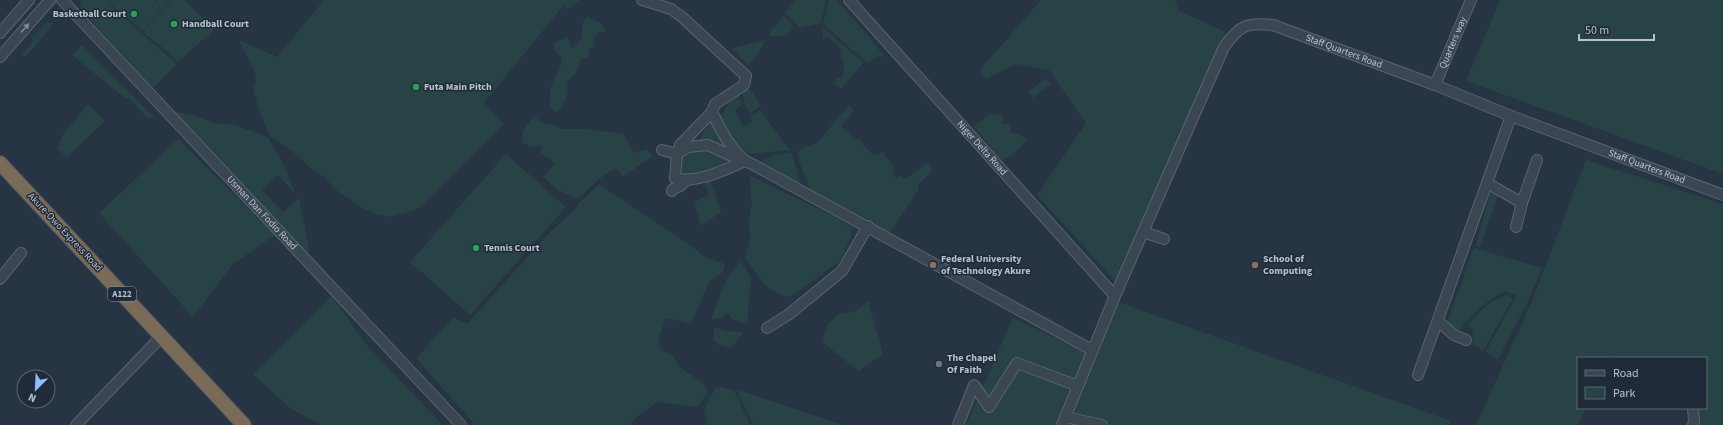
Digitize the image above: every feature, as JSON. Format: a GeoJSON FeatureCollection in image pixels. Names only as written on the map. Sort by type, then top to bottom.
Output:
{"type":"FeatureCollection","features":[{"type":"Feature","properties":{"kind":"highway","name":"Akure-Owo Express Road"},"geometry":{"type":"LineString","coordinates":[[0,163],[244,425]]}},
{"type":"Feature","properties":{"kind":"street"},"geometry":{"type":"LineString","coordinates":[[0,33],[29,0]]}},
{"type":"Feature","properties":{"kind":"street"},"geometry":{"type":"LineString","coordinates":[[0,56],[50,0]]}},
{"type":"Feature","properties":{"kind":"street","name":"Usman Dan Fodio Road"},"geometry":{"type":"LineString","coordinates":[[62,0],[461,425]]}},
{"type":"Feature","properties":{"kind":"street"},"geometry":{"type":"LineString","coordinates":[[642,0],[671,9],[682,16],[746,76],[744,85],[715,104],[712,112],[680,145],[677,154],[675,178],[686,181]]}},
{"type":"Feature","properties":{"kind":"street","name":"Niger Delta Road"},"geometry":{"type":"LineString","coordinates":[[849,0],[1115,296]]}},
{"type":"Feature","properties":{"kind":"street","name":"Quarters way"},"geometry":{"type":"LineString","coordinates":[[1435,85],[1471,0]]}},
{"type":"Feature","properties":{"kind":"street","name":"Staff Quarters Road"},"geometry":{"type":"LineString","coordinates":[[1064,421],[1115,296],[1224,47],[1235,32],[1245,26],[1256,23],[1273,25],[1723,195]]}},
{"type":"Feature","properties":{"kind":"street"},"geometry":{"type":"LineString","coordinates":[[712,112],[719,129],[745,162]]}},
{"type":"Feature","properties":{"kind":"street"},"geometry":{"type":"LineString","coordinates":[[1418,375],[1511,116]]}},
{"type":"Feature","properties":{"kind":"street"},"geometry":{"type":"LineString","coordinates":[[662,150],[677,154],[688,147],[708,145],[752,164],[868,226],[1092,350]]}},
{"type":"Feature","properties":{"kind":"street"},"geometry":{"type":"LineString","coordinates":[[1516,227],[1522,203],[1537,160]]}},
{"type":"Feature","properties":{"kind":"street"},"geometry":{"type":"LineString","coordinates":[[672,191],[686,181],[720,172],[745,162]]}},
{"type":"Feature","properties":{"kind":"street"},"geometry":{"type":"LineString","coordinates":[[1487,183],[1522,203]]}},
{"type":"Feature","properties":{"kind":"street"},"geometry":{"type":"LineString","coordinates":[[767,328],[788,315],[842,271],[868,226]]}},
{"type":"Feature","properties":{"kind":"street"},"geometry":{"type":"LineString","coordinates":[[1143,232],[1164,239]]}},
{"type":"Feature","properties":{"kind":"street"},"geometry":{"type":"LineString","coordinates":[[0,279],[21,253]]}},
{"type":"Feature","properties":{"kind":"street"},"geometry":{"type":"LineString","coordinates":[[1438,321],[1454,335],[1466,340]]}},
{"type":"Feature","properties":{"kind":"street"},"geometry":{"type":"LineString","coordinates":[[76,425],[162,336]]}},
{"type":"Feature","properties":{"kind":"street"},"geometry":{"type":"LineString","coordinates":[[958,425],[974,385],[989,407],[1017,363],[1078,386]]}},
{"type":"Feature","properties":{"kind":"street"},"geometry":{"type":"LineString","coordinates":[[1693,425],[1694,409]]}},
{"type":"Feature","properties":{"kind":"street"},"geometry":{"type":"LineString","coordinates":[[1064,421],[1102,425]]}},
{"type":"Feature","properties":{"kind":"green space"},"geometry":{"type":"Polygon","coordinates":[[[82,0],[157,0],[146,14],[158,0],[170,0],[143,31],[109,3],[108,4],[177,64],[153,88],[100,31],[81,8],[79,3],[82,0]]]}},
{"type":"Feature","properties":{"kind":"green space","name":"Handball Court"},"geometry":{"type":"Polygon","coordinates":[[[171,0],[184,0],[203,18],[205,16],[216,28],[178,62],[170,55],[171,53],[170,54],[143,32],[171,0]]]}},
{"type":"Feature","properties":{"kind":"green space"},"geometry":{"type":"Polygon","coordinates":[[[324,0],[580,0],[568,10],[563,6],[483,104],[504,124],[418,209],[391,217],[378,215],[361,207],[336,190],[323,176],[309,167],[293,152],[270,136],[260,113],[253,89],[256,79],[254,70],[239,40],[277,57],[324,0]]]}},
{"type":"Feature","properties":{"kind":"green space"},"geometry":{"type":"Polygon","coordinates":[[[796,0],[826,0],[821,23],[800,28],[785,13],[796,0]]]}},
{"type":"Feature","properties":{"kind":"green space"},"geometry":{"type":"Polygon","coordinates":[[[829,0],[836,0],[860,26],[885,57],[879,56],[867,63],[823,24],[829,0]]]}},
{"type":"Feature","properties":{"kind":"green space"},"geometry":{"type":"Polygon","coordinates":[[[1041,0],[1175,0],[1179,11],[1226,32],[1115,281],[1037,195],[1086,123],[1049,70],[1016,64],[986,79],[979,71],[1041,0]]]}},
{"type":"Feature","properties":{"kind":"green space"},"geometry":{"type":"Polygon","coordinates":[[[1500,0],[1723,0],[1723,174],[1466,81],[1500,0]]]}},
{"type":"Feature","properties":{"kind":"green space"},"geometry":{"type":"Polygon","coordinates":[[[784,15],[794,27],[786,36],[769,36],[772,28],[775,27],[784,15]]]}},
{"type":"Feature","properties":{"kind":"green space"},"geometry":{"type":"Polygon","coordinates":[[[587,16],[602,24],[606,31],[598,33],[594,38],[595,46],[588,50],[589,57],[581,59],[576,73],[567,82],[568,90],[566,98],[557,113],[550,107],[550,93],[552,84],[562,62],[562,58],[554,50],[555,42],[568,37],[572,49],[582,37],[582,25],[587,16]]]}},
{"type":"Feature","properties":{"kind":"green space"},"geometry":{"type":"Polygon","coordinates":[[[48,22],[53,24],[25,58],[22,55],[33,41],[31,38],[48,22]]]}},
{"type":"Feature","properties":{"kind":"green space"},"geometry":{"type":"Polygon","coordinates":[[[822,26],[863,63],[841,89],[834,83],[837,78],[843,76],[844,62],[840,58],[841,49],[829,38],[823,38],[822,26]]]}},
{"type":"Feature","properties":{"kind":"green space"},"geometry":{"type":"Polygon","coordinates":[[[765,40],[762,48],[748,65],[732,48],[765,40]]]}},
{"type":"Feature","properties":{"kind":"green space"},"geometry":{"type":"Polygon","coordinates":[[[82,45],[153,116],[148,119],[128,97],[126,99],[72,55],[82,45]]]}},
{"type":"Feature","properties":{"kind":"green space"},"geometry":{"type":"Polygon","coordinates":[[[1046,78],[1051,84],[1033,98],[1028,92],[1046,78]]]}},
{"type":"Feature","properties":{"kind":"green space"},"geometry":{"type":"Polygon","coordinates":[[[748,89],[753,93],[761,106],[750,113],[745,106],[742,91],[748,89]]]}},
{"type":"Feature","properties":{"kind":"green space"},"geometry":{"type":"Polygon","coordinates":[[[738,93],[742,105],[735,110],[744,127],[752,122],[750,117],[760,110],[790,150],[749,154],[734,144],[719,118],[738,93]]]}},
{"type":"Feature","properties":{"kind":"green space"},"geometry":{"type":"Polygon","coordinates":[[[88,104],[105,121],[67,157],[57,149],[62,136],[88,104]]]}},
{"type":"Feature","properties":{"kind":"green space"},"geometry":{"type":"Polygon","coordinates":[[[849,105],[854,111],[841,126],[856,140],[858,139],[863,142],[863,145],[874,155],[883,152],[895,169],[893,173],[895,178],[900,175],[905,179],[927,163],[933,169],[930,174],[918,185],[919,189],[889,234],[811,192],[799,161],[798,152],[802,148],[817,143],[849,105]]]}},
{"type":"Feature","properties":{"kind":"green space"},"geometry":{"type":"Polygon","coordinates":[[[171,111],[192,115],[218,124],[232,124],[268,137],[286,169],[295,194],[278,175],[262,190],[283,212],[299,198],[309,248],[308,255],[171,111]]]}},
{"type":"Feature","properties":{"kind":"green space"},"geometry":{"type":"Polygon","coordinates":[[[990,114],[1003,115],[1003,124],[1011,124],[1011,132],[1025,137],[1027,140],[1011,156],[1001,160],[974,126],[990,114]]]}},
{"type":"Feature","properties":{"kind":"green space"},"geometry":{"type":"Polygon","coordinates":[[[534,115],[543,123],[555,124],[560,129],[587,129],[624,134],[633,153],[647,149],[653,156],[623,177],[616,168],[599,179],[578,199],[558,190],[543,177],[555,163],[541,153],[542,146],[530,147],[522,142],[523,131],[534,115]]]}},
{"type":"Feature","properties":{"kind":"green space"},"geometry":{"type":"Polygon","coordinates":[[[710,120],[726,147],[699,140],[710,120]]]}},
{"type":"Feature","properties":{"kind":"green space"},"geometry":{"type":"Polygon","coordinates":[[[178,139],[275,235],[233,264],[193,317],[99,213],[178,139]]]}},
{"type":"Feature","properties":{"kind":"green space"},"geometry":{"type":"Polygon","coordinates":[[[708,147],[729,160],[718,169],[698,175],[677,177],[679,155],[689,149],[708,147]]]}},
{"type":"Feature","properties":{"kind":"green space"},"geometry":{"type":"Polygon","coordinates":[[[792,153],[802,189],[754,164],[777,154],[792,153]]]}},
{"type":"Feature","properties":{"kind":"green space","name":"Tennis Court"},"geometry":{"type":"Polygon","coordinates":[[[506,154],[566,207],[470,315],[410,262],[506,154]]]}},
{"type":"Feature","properties":{"kind":"green space"},"geometry":{"type":"Polygon","coordinates":[[[1586,160],[1723,204],[1723,425],[1695,425],[1700,409],[1707,409],[1707,357],[1612,356],[1577,357],[1577,409],[1586,409],[1578,425],[1476,425],[1533,299],[1586,160]]]}},
{"type":"Feature","properties":{"kind":"green space"},"geometry":{"type":"Polygon","coordinates":[[[749,175],[833,216],[853,228],[849,242],[839,262],[790,297],[782,295],[769,288],[745,258],[750,240],[749,217],[752,204],[749,175]]]}},
{"type":"Feature","properties":{"kind":"green space"},"geometry":{"type":"Polygon","coordinates":[[[710,179],[721,212],[701,226],[694,202],[709,195],[704,181],[710,179]]]}},
{"type":"Feature","properties":{"kind":"green space"},"geometry":{"type":"Polygon","coordinates":[[[599,184],[693,247],[703,256],[725,264],[723,272],[709,282],[691,324],[666,318],[659,337],[660,350],[671,354],[682,369],[700,381],[707,388],[708,393],[697,407],[657,402],[638,416],[629,425],[475,425],[416,358],[454,317],[467,324],[551,231],[574,211],[579,203],[599,184]]]}},
{"type":"Feature","properties":{"kind":"green space"},"geometry":{"type":"Polygon","coordinates":[[[1490,193],[1498,195],[1480,248],[1476,245],[1490,193]]]}},
{"type":"Feature","properties":{"kind":"green space"},"geometry":{"type":"Polygon","coordinates":[[[1474,248],[1542,268],[1529,299],[1498,360],[1486,351],[1517,295],[1504,291],[1480,308],[1460,330],[1453,330],[1448,320],[1474,248]]]}},
{"type":"Feature","properties":{"kind":"green space"},"geometry":{"type":"Polygon","coordinates":[[[741,261],[751,278],[747,324],[733,320],[729,314],[726,313],[722,318],[711,320],[726,281],[741,261]]]}},
{"type":"Feature","properties":{"kind":"green space"},"geometry":{"type":"Polygon","coordinates":[[[1507,295],[1513,298],[1483,351],[1472,343],[1474,331],[1467,325],[1490,303],[1507,295]]]}},
{"type":"Feature","properties":{"kind":"green space"},"geometry":{"type":"Polygon","coordinates":[[[332,296],[365,343],[443,425],[321,425],[290,408],[253,374],[332,296]]]}},
{"type":"Feature","properties":{"kind":"green space"},"geometry":{"type":"Polygon","coordinates":[[[1113,300],[1451,421],[1449,425],[1102,425],[1067,417],[1113,300]]]}},
{"type":"Feature","properties":{"kind":"green space"},"geometry":{"type":"Polygon","coordinates":[[[868,301],[883,354],[859,371],[822,342],[828,324],[839,314],[854,312],[868,301]]]}},
{"type":"Feature","properties":{"kind":"green space"},"geometry":{"type":"Polygon","coordinates":[[[1013,318],[1088,353],[1057,425],[966,425],[1013,318]]]}},
{"type":"Feature","properties":{"kind":"green space"},"geometry":{"type":"Polygon","coordinates":[[[714,327],[728,331],[744,332],[731,348],[719,345],[713,340],[714,327]]]}},
{"type":"Feature","properties":{"kind":"green space"},"geometry":{"type":"Polygon","coordinates":[[[721,387],[734,390],[750,425],[708,425],[704,410],[715,388],[721,387]]]}},
{"type":"Feature","properties":{"kind":"green space"},"geometry":{"type":"Polygon","coordinates":[[[736,389],[843,425],[754,425],[736,389]]]}},
{"type":"Feature","properties":{"kind":"place","name":"Basketball Court"},"geometry":{"type":"Point","coordinates":[134,14]}},
{"type":"Feature","properties":{"kind":"place","name":"Handball Court"},"geometry":{"type":"Point","coordinates":[174,24]}},
{"type":"Feature","properties":{"kind":"place","name":"Futa Main Pitch"},"geometry":{"type":"Point","coordinates":[416,87]}},
{"type":"Feature","properties":{"kind":"place","name":"Tennis Court"},"geometry":{"type":"Point","coordinates":[476,248]}},
{"type":"Feature","properties":{"kind":"place","name":"Federal University of Technology Akure"},"geometry":{"type":"Point","coordinates":[933,265]}},
{"type":"Feature","properties":{"kind":"place","name":"School of Computing"},"geometry":{"type":"Point","coordinates":[1255,265]}},
{"type":"Feature","properties":{"kind":"place","name":"The Chapel Of Faith"},"geometry":{"type":"Point","coordinates":[939,364]}}]}
